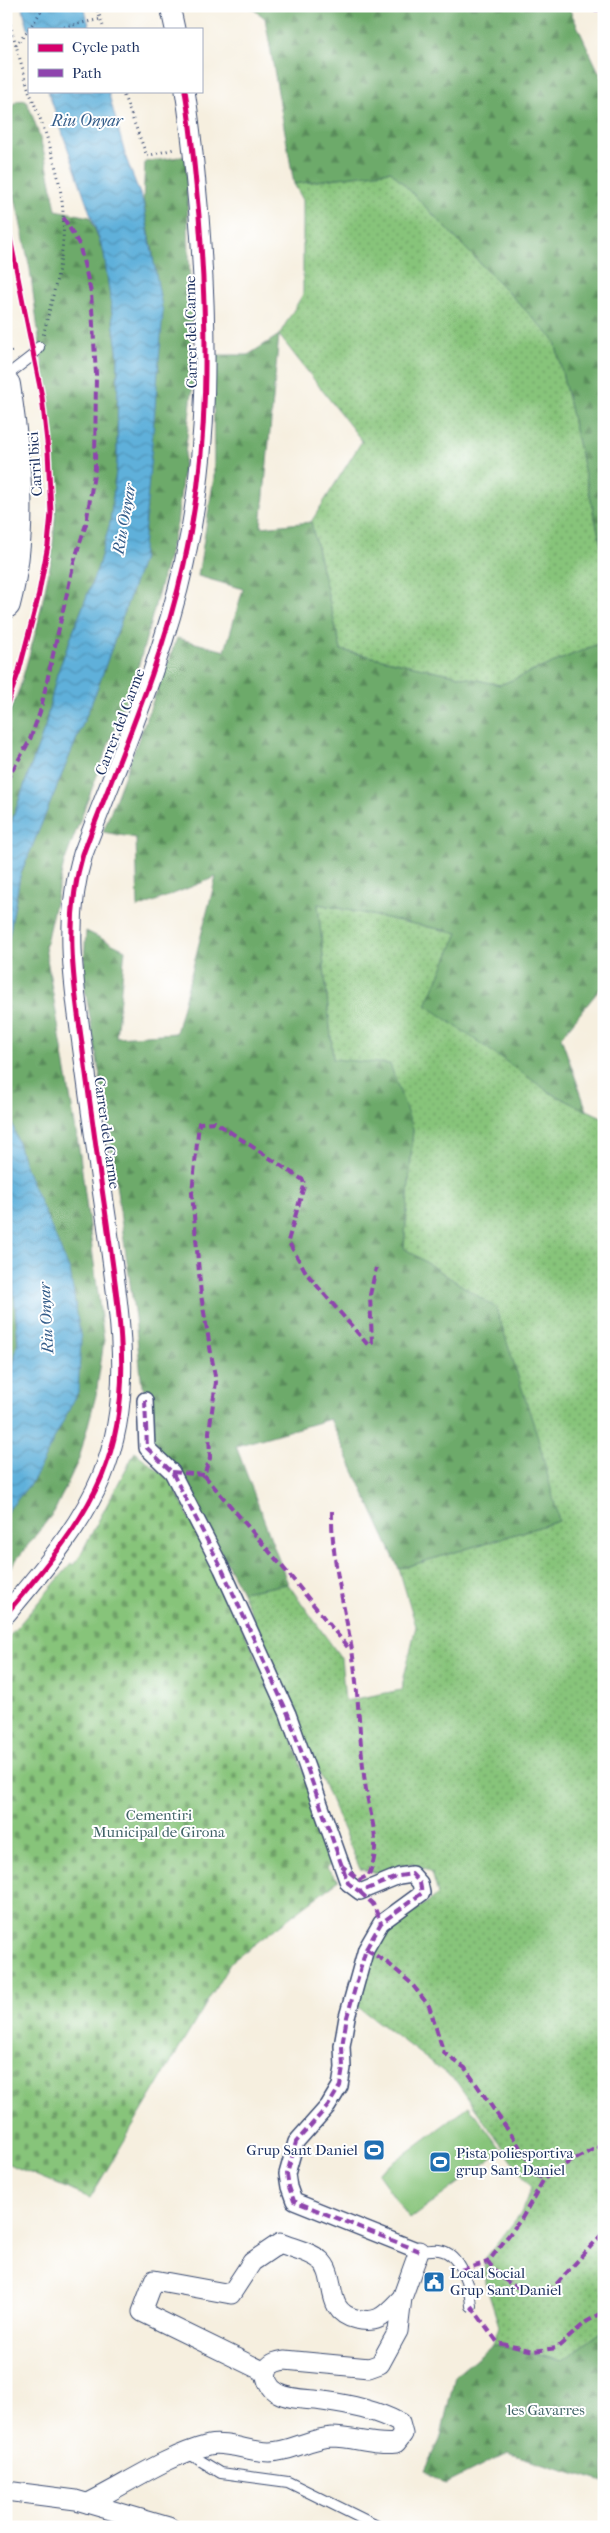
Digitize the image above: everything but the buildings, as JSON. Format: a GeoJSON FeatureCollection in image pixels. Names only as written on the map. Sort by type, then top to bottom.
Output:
{"type":"FeatureCollection","features":[{"type":"Feature","properties":{"kind":"main road"},"geometry":{"type":"LineString","coordinates":[[6,385],[19,491],[16,556],[6,604]]}},
{"type":"Feature","properties":{"kind":"street"},"geometry":{"type":"LineString","coordinates":[[170,6],[175,28]]}},
{"type":"Feature","properties":{"kind":"street","name":"Carrer del Carme"},"geometry":{"type":"LineString","coordinates":[[6,1614],[71,1532],[102,1475],[119,1412],[123,1359],[121,1323],[74,978],[72,919],[77,874],[83,854],[168,627],[194,515],[203,438],[206,356],[200,237],[185,92]]}},
{"type":"Feature","properties":{"kind":"street"},"geometry":{"type":"LineString","coordinates":[[88,2503],[186,2452],[211,2444],[256,2451],[282,2451],[314,2439],[331,2437],[385,2444],[396,2442],[403,2434],[400,2423],[382,2413],[285,2396],[275,2392],[267,2382],[266,2373],[269,2366],[276,2361],[285,2360],[369,2368],[380,2364],[398,2331],[402,2298],[420,2251],[294,2201],[288,2187],[287,2174],[296,2142],[328,2106],[340,2086],[343,2068],[342,2046],[347,2017],[366,1949],[381,1923],[422,1893],[420,1883],[412,1874],[399,1876],[360,1892],[348,1883],[288,1714],[222,1570],[172,1472],[147,1448],[145,1400]]}},
{"type":"Feature","properties":{"kind":"street"},"geometry":{"type":"LineString","coordinates":[[266,2373],[142,2312],[154,2280],[231,2294],[252,2262],[280,2243],[320,2260],[325,2268],[334,2301],[346,2316],[367,2322],[379,2320],[402,2298]]}},
{"type":"Feature","properties":{"kind":"street"},"geometry":{"type":"LineString","coordinates":[[6,2491],[88,2503],[169,2527]]}},
{"type":"Feature","properties":{"kind":"lane"},"geometry":{"type":"LineString","coordinates":[[6,376],[32,356],[39,347]]}},
{"type":"Feature","properties":{"kind":"lane"},"geometry":{"type":"LineString","coordinates":[[420,2251],[441,2250],[452,2258],[461,2270],[470,2292],[471,2306]]}},
{"type":"Feature","properties":{"kind":"lane"},"geometry":{"type":"LineString","coordinates":[[186,2452],[221,2473],[288,2482],[379,2527]]}},
{"type":"Feature","properties":{"kind":"path"},"geometry":{"type":"LineString","coordinates":[[30,28],[46,6]]}},
{"type":"Feature","properties":{"kind":"path"},"geometry":{"type":"LineString","coordinates":[[96,6],[104,28]]}},
{"type":"Feature","properties":{"kind":"path"},"geometry":{"type":"LineString","coordinates":[[6,10],[28,87]]}},
{"type":"Feature","properties":{"kind":"path"},"geometry":{"type":"LineString","coordinates":[[59,28],[101,19]]}},
{"type":"Feature","properties":{"kind":"path"},"geometry":{"type":"LineString","coordinates":[[16,45],[28,30]]}},
{"type":"Feature","properties":{"kind":"path"},"geometry":{"type":"LineString","coordinates":[[29,92],[51,146],[62,200],[63,218],[62,249],[57,278],[39,347]]}},
{"type":"Feature","properties":{"kind":"path"},"geometry":{"type":"LineString","coordinates":[[33,92],[33,102]]}},
{"type":"Feature","properties":{"kind":"path"},"geometry":{"type":"LineString","coordinates":[[122,92],[147,156],[155,154]]}},
{"type":"Feature","properties":{"kind":"green space"},"geometry":{"type":"Polygon","coordinates":[[[249,6],[568,6],[604,83],[604,558],[555,341],[391,171],[294,184],[265,18],[249,6]]]}},
{"type":"Feature","properties":{"kind":"green space"},"geometry":{"type":"Polygon","coordinates":[[[26,100],[41,141],[56,210],[90,217],[104,253],[118,357],[117,463],[110,523],[98,567],[57,674],[45,727],[6,837],[6,722],[20,687],[37,627],[52,557],[56,507],[53,446],[30,269],[6,154],[6,132],[10,113],[16,101],[26,100]]]}},
{"type":"Feature","properties":{"kind":"green space"},"geometry":{"type":"Polygon","coordinates":[[[186,156],[193,384],[177,524],[140,661],[64,863],[45,947],[80,1155],[104,1341],[96,1395],[79,1459],[54,1512],[6,1573],[6,1513],[34,1479],[25,1167],[6,1102],[6,953],[20,876],[98,687],[142,561],[153,252],[143,202],[145,162],[186,156]]]}},
{"type":"Feature","properties":{"kind":"green space"},"geometry":{"type":"Polygon","coordinates":[[[391,171],[555,341],[604,558],[604,625],[600,643],[500,685],[341,650],[311,522],[362,441],[279,335],[303,294],[303,200],[294,184],[391,171]]]}},
{"type":"Feature","properties":{"kind":"green space"},"geometry":{"type":"Polygon","coordinates":[[[279,335],[261,527],[311,522],[341,650],[500,685],[600,643],[604,657],[604,758],[600,775],[604,783],[604,984],[561,1037],[587,1111],[549,1092],[426,1005],[458,933],[318,904],[333,1059],[390,1064],[413,1129],[404,1248],[496,1308],[539,1441],[559,1521],[399,1569],[330,1419],[236,1446],[288,1584],[242,1592],[173,1464],[151,1446],[148,1396],[142,1386],[135,1318],[104,1099],[83,977],[86,931],[125,950],[116,1037],[176,1033],[216,877],[138,908],[136,838],[103,832],[177,638],[225,651],[243,589],[198,576],[214,477],[213,355],[248,355],[279,335]]]}},
{"type":"Feature","properties":{"kind":"green space"},"geometry":{"type":"Polygon","coordinates":[[[318,904],[458,933],[549,1092],[604,1118],[604,2330],[562,2361],[493,2344],[499,2326],[485,2282],[484,2260],[521,2213],[531,2188],[456,2081],[358,2007],[366,1968],[386,1933],[438,1894],[432,1873],[412,1863],[378,1873],[360,1869],[242,1592],[288,1584],[341,1658],[345,1701],[401,1690],[416,1626],[399,1569],[559,1521],[496,1308],[404,1248],[413,1130],[333,1059],[318,904]]]}},
{"type":"Feature","properties":{"kind":"green space"},"geometry":{"type":"Polygon","coordinates":[[[6,1254],[13,1281],[18,1342],[6,1400],[6,1254]]]}},
{"type":"Feature","properties":{"kind":"green space","name":"Cementiri Municipal de Girona"},"geometry":{"type":"Polygon","coordinates":[[[135,1452],[172,1482],[285,1717],[333,1861],[327,1868],[339,1880],[231,1962],[90,2198],[6,2163],[6,1640],[71,1564],[73,1565],[78,1559],[135,1452]]]}},
{"type":"Feature","properties":{"kind":"green space","name":"Pista poliesportiva grup Sant Daniel"},"geometry":{"type":"Polygon","coordinates":[[[469,2106],[502,2151],[410,2219],[378,2174],[469,2106]]]}},
{"type":"Feature","properties":{"kind":"green space","name":"les Gavarres"},"geometry":{"type":"Polygon","coordinates":[[[604,2330],[604,2482],[508,2453],[446,2484],[425,2471],[440,2440],[455,2376],[493,2344],[562,2361],[604,2330]]]}},
{"type":"Feature","properties":{"kind":"water"},"geometry":{"type":"Polygon","coordinates":[[[22,6],[84,6],[90,28],[28,28],[22,6]]]}},
{"type":"Feature","properties":{"kind":"water","name":"Riu Onyar"},"geometry":{"type":"Polygon","coordinates":[[[48,92],[108,92],[126,158],[143,202],[163,313],[142,561],[98,687],[20,876],[6,953],[6,837],[45,727],[57,674],[98,567],[110,523],[117,463],[118,357],[104,253],[48,92]]]}},
{"type":"Feature","properties":{"kind":"water","name":"Riu Onyar"},"geometry":{"type":"Polygon","coordinates":[[[6,1102],[25,1167],[70,1271],[81,1340],[78,1392],[34,1479],[6,1513],[6,1400],[18,1342],[13,1281],[6,1254],[6,1102]]]}},
{"type":"Feature","properties":{"kind":"marked path"},"geometry":{"type":"LineString","coordinates":[[584,6],[589,10],[604,10]]}},
{"type":"Feature","properties":{"kind":"marked path"},"geometry":{"type":"LineString","coordinates":[[6,781],[29,742],[40,712],[74,562],[86,524],[95,468],[96,374],[91,292],[79,244],[63,217]]}},
{"type":"Feature","properties":{"kind":"marked path"},"geometry":{"type":"LineString","coordinates":[[172,1472],[204,1475],[210,1458],[209,1432],[216,1382],[201,1295],[192,1193],[199,1123],[215,1122],[303,1180],[304,1186],[288,1241],[307,1274],[368,1345],[372,1343],[370,1295],[376,1268]]}},
{"type":"Feature","properties":{"kind":"marked path"},"geometry":{"type":"LineString","coordinates":[[145,1400],[147,1448],[172,1472],[222,1569],[288,1714],[348,1883],[360,1892],[399,1876],[412,1874],[420,1883],[422,1893],[381,1923],[366,1949],[347,2017],[342,2046],[343,2068],[340,2086],[328,2106],[296,2142],[287,2174],[294,2201],[419,2251]]}},
{"type":"Feature","properties":{"kind":"marked path"},"geometry":{"type":"LineString","coordinates":[[204,1475],[350,1650]]}},
{"type":"Feature","properties":{"kind":"marked path"},"geometry":{"type":"LineString","coordinates":[[332,1511],[336,1564],[352,1650],[361,1750],[375,1840],[373,1863],[369,1875],[359,1880],[342,1866]]}},
{"type":"Feature","properties":{"kind":"marked path"},"geometry":{"type":"LineString","coordinates":[[360,1892],[373,1904],[381,1923]]}},
{"type":"Feature","properties":{"kind":"marked path"},"geometry":{"type":"LineString","coordinates":[[366,1949],[389,1964],[411,1983],[429,2006],[444,2053],[465,2068],[526,2156],[534,2174],[544,2179]]}},
{"type":"Feature","properties":{"kind":"marked path"},"geometry":{"type":"LineString","coordinates":[[604,2144],[564,2165],[544,2179],[522,2218],[488,2262],[501,2277],[514,2286],[549,2292],[604,2232]]}},
{"type":"Feature","properties":{"kind":"marked path"},"geometry":{"type":"LineString","coordinates":[[461,2270],[488,2262]]}},
{"type":"Feature","properties":{"kind":"marked path"},"geometry":{"type":"LineString","coordinates":[[471,2306],[498,2343],[534,2351],[557,2348],[586,2322],[604,2312]]}},
{"type":"Feature","properties":{"kind":"cycle path"},"geometry":{"type":"LineString","coordinates":[[6,1614],[59,1548],[83,1513],[102,1476],[119,1414],[121,1382],[119,1319],[73,973],[72,925],[77,877],[83,854],[152,674],[175,601],[184,564],[199,478],[205,391],[204,304],[199,216],[185,92]]}},
{"type":"Feature","properties":{"kind":"cycle path","name":"Carril bici"},"geometry":{"type":"LineString","coordinates":[[6,218],[42,397],[48,451],[51,513],[48,545],[38,598],[19,671],[6,707]]}},
{"type":"Feature","properties":{"kind":"place","name":"Grup Sant Daniel"},"geometry":{"type":"Point","coordinates":[374,2150]}},
{"type":"Feature","properties":{"kind":"place","name":"Pista poliesportiva grup Sant Daniel"},"geometry":{"type":"Point","coordinates":[440,2162]}},
{"type":"Feature","properties":{"kind":"place","name":"Local Social Grup Sant Daniel"},"geometry":{"type":"Point","coordinates":[434,2282]}}]}
